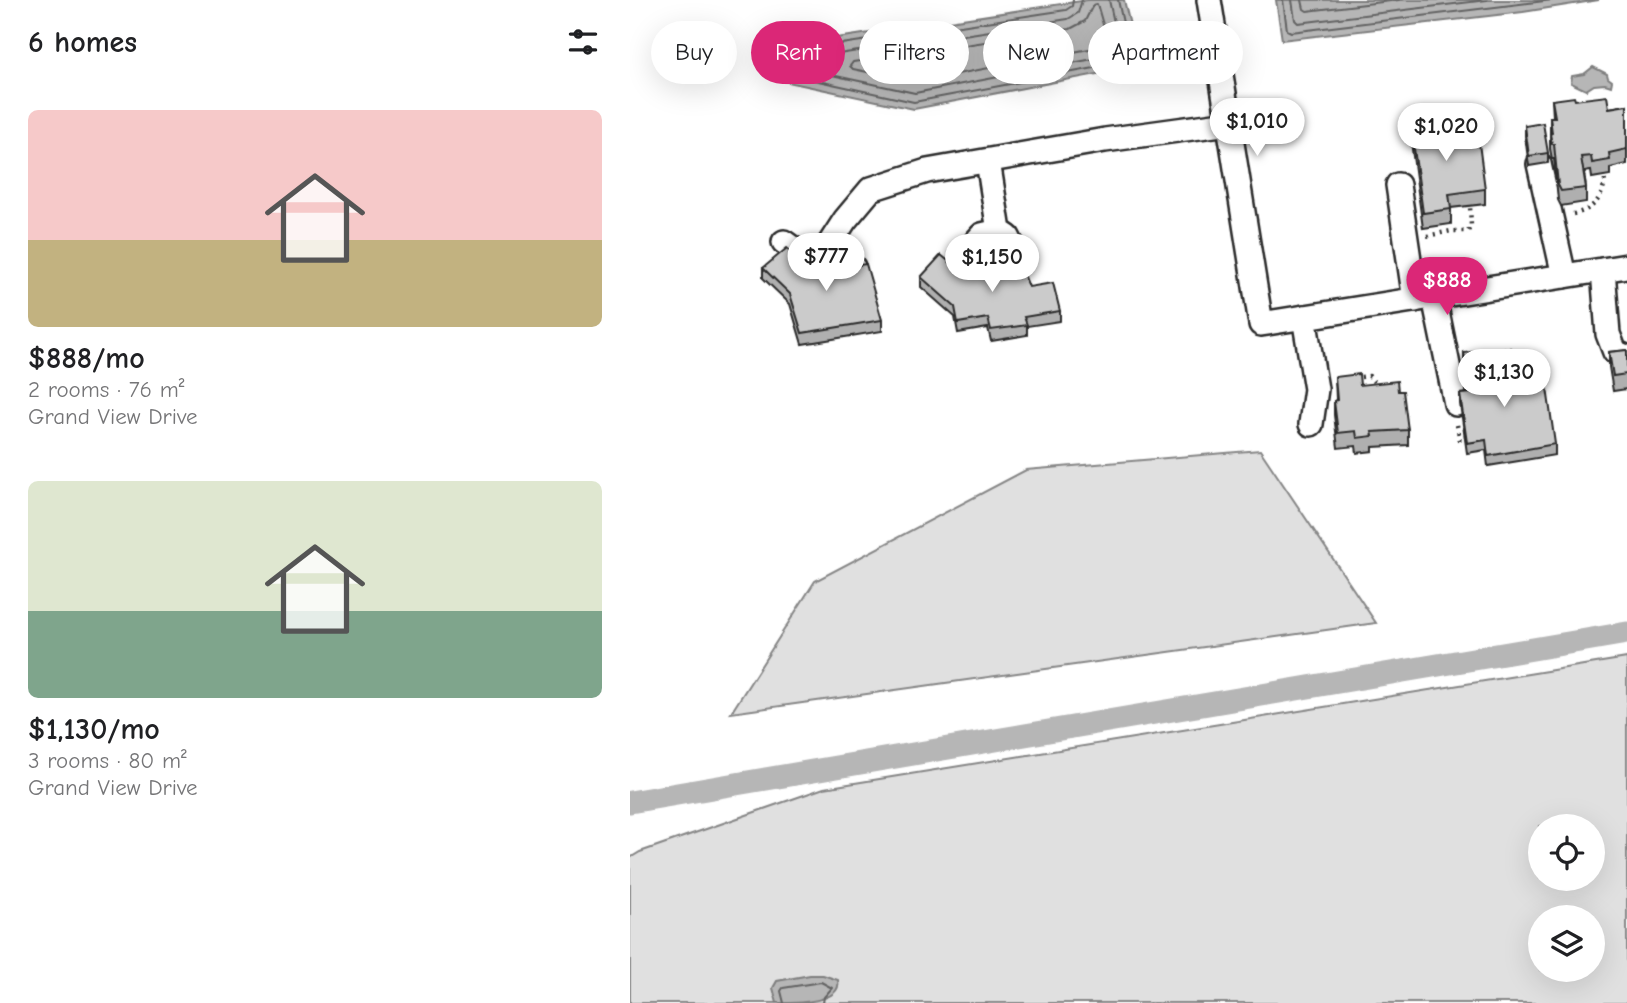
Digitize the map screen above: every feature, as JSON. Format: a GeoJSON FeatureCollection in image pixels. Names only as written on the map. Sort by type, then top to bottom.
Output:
{"type":"FeatureCollection","features":[{"type":"Feature","properties":{"kind":"street"},"geometry":{"type":"LineString","coordinates":[[1209,0],[1261,324],[1627,266]]}},
{"type":"Feature","properties":{"kind":"street"},"geometry":{"type":"LineString","coordinates":[[816,265],[845,220],[871,189],[927,172],[1229,123]]}},
{"type":"Feature","properties":{"kind":"street"},"geometry":{"type":"LineString","coordinates":[[988,161],[999,230]]}},
{"type":"Feature","properties":{"kind":"street"},"geometry":{"type":"LineString","coordinates":[[1539,164],[1564,276]]}},
{"type":"Feature","properties":{"kind":"street"},"geometry":{"type":"LineString","coordinates":[[1398,185],[1405,235],[1457,404]]}},
{"type":"Feature","properties":{"kind":"street"},"geometry":{"type":"LineString","coordinates":[[784,242],[816,265],[853,267]]}},
{"type":"Feature","properties":{"kind":"street"},"geometry":{"type":"LineString","coordinates":[[1603,270],[1608,334],[1615,352],[1625,356]]}},
{"type":"Feature","properties":{"kind":"street"},"geometry":{"type":"LineString","coordinates":[[1304,317],[1319,403]]}},
{"type":"Feature","properties":{"kind":"path"},"geometry":{"type":"LineString","coordinates":[[1551,217],[1587,211],[1604,190],[1605,176]]}},
{"type":"Feature","properties":{"kind":"path"},"geometry":{"type":"LineString","coordinates":[[1405,235],[1424,236],[1451,230],[1468,230],[1471,226],[1470,206]]}},
{"type":"Feature","properties":{"kind":"path"},"geometry":{"type":"LineString","coordinates":[[1485,353],[1510,349],[1518,393]]}},
{"type":"Feature","properties":{"kind":"path"},"geometry":{"type":"LineString","coordinates":[[1319,403],[1369,376],[1375,381],[1379,392]]}},
{"type":"Feature","properties":{"kind":"shaded area"},"geometry":{"type":"Polygon","coordinates":[[[1260,450],[1376,623],[731,713],[815,581],[1026,470],[1260,450]]]}},
{"type":"Feature","properties":{"kind":"shaded area"},"geometry":{"type":"Polygon","coordinates":[[[1627,658],[1627,1003],[630,1003],[630,858],[640,852],[824,788],[1627,658]]]}},
{"type":"Feature","properties":{"kind":"water"},"geometry":{"type":"Polygon","coordinates":[[[1088,0],[1124,0],[1129,21],[1088,21],[1088,76],[1074,78],[1074,21],[983,21],[983,84],[1045,84],[914,109],[797,84],[845,84],[845,37],[859,35],[859,84],[969,84],[969,21],[949,21],[1088,0]]]}},
{"type":"Feature","properties":{"kind":"water"},"geometry":{"type":"Polygon","coordinates":[[[1276,0],[1599,0],[1523,12],[1282,40],[1276,0]]]}},
{"type":"Feature","properties":{"kind":"water"},"geometry":{"type":"Polygon","coordinates":[[[1593,67],[1607,74],[1612,81],[1611,86],[1594,85],[1586,90],[1571,83],[1572,76],[1584,74],[1593,67]]]}},
{"type":"Feature","properties":{"kind":"water"},"geometry":{"type":"Polygon","coordinates":[[[823,975],[838,980],[838,988],[817,1000],[777,1003],[773,988],[777,981],[823,975]]]}},
{"type":"Feature","properties":{"kind":"building"},"geometry":{"type":"Polygon","coordinates":[[[1607,96],[1609,108],[1627,105],[1627,149],[1609,153],[1610,160],[1592,163],[1591,156],[1581,157],[1586,188],[1561,191],[1550,134],[1550,117],[1555,117],[1552,100],[1607,96]]]}},
{"type":"Feature","properties":{"kind":"building"},"geometry":{"type":"Polygon","coordinates":[[[1433,117],[1435,133],[1477,128],[1485,189],[1449,194],[1451,209],[1423,213],[1410,120],[1433,117]]]}},
{"type":"Feature","properties":{"kind":"building"},"geometry":{"type":"Polygon","coordinates":[[[1543,123],[1548,153],[1529,156],[1525,126],[1543,123]]]}},
{"type":"Feature","properties":{"kind":"building"},"geometry":{"type":"Polygon","coordinates":[[[787,248],[812,271],[866,264],[882,320],[802,333],[790,294],[763,268],[787,248]]]}},
{"type":"Feature","properties":{"kind":"building"},"geometry":{"type":"Polygon","coordinates":[[[941,255],[968,277],[987,272],[987,264],[1004,261],[1006,267],[1021,267],[1029,287],[1053,283],[1060,311],[1024,317],[1027,325],[991,330],[988,318],[958,323],[955,307],[921,277],[941,255]]]}},
{"type":"Feature","properties":{"kind":"building"},"geometry":{"type":"Polygon","coordinates":[[[1493,349],[1501,391],[1509,389],[1509,385],[1546,381],[1555,444],[1488,456],[1486,440],[1467,443],[1460,394],[1471,393],[1464,353],[1493,349]]]}},
{"type":"Feature","properties":{"kind":"building"},"geometry":{"type":"Polygon","coordinates":[[[1627,350],[1627,374],[1613,376],[1609,352],[1627,350]]]}},
{"type":"Feature","properties":{"kind":"building"},"geometry":{"type":"Polygon","coordinates":[[[1359,374],[1360,385],[1397,381],[1398,391],[1403,391],[1408,430],[1372,432],[1373,436],[1357,438],[1356,431],[1338,433],[1334,401],[1337,400],[1335,377],[1359,374]]]}},
{"type":"Feature","properties":{"kind":"waterway"},"geometry":{"type":"LineString","coordinates":[[630,802],[1627,633]]}}]}
